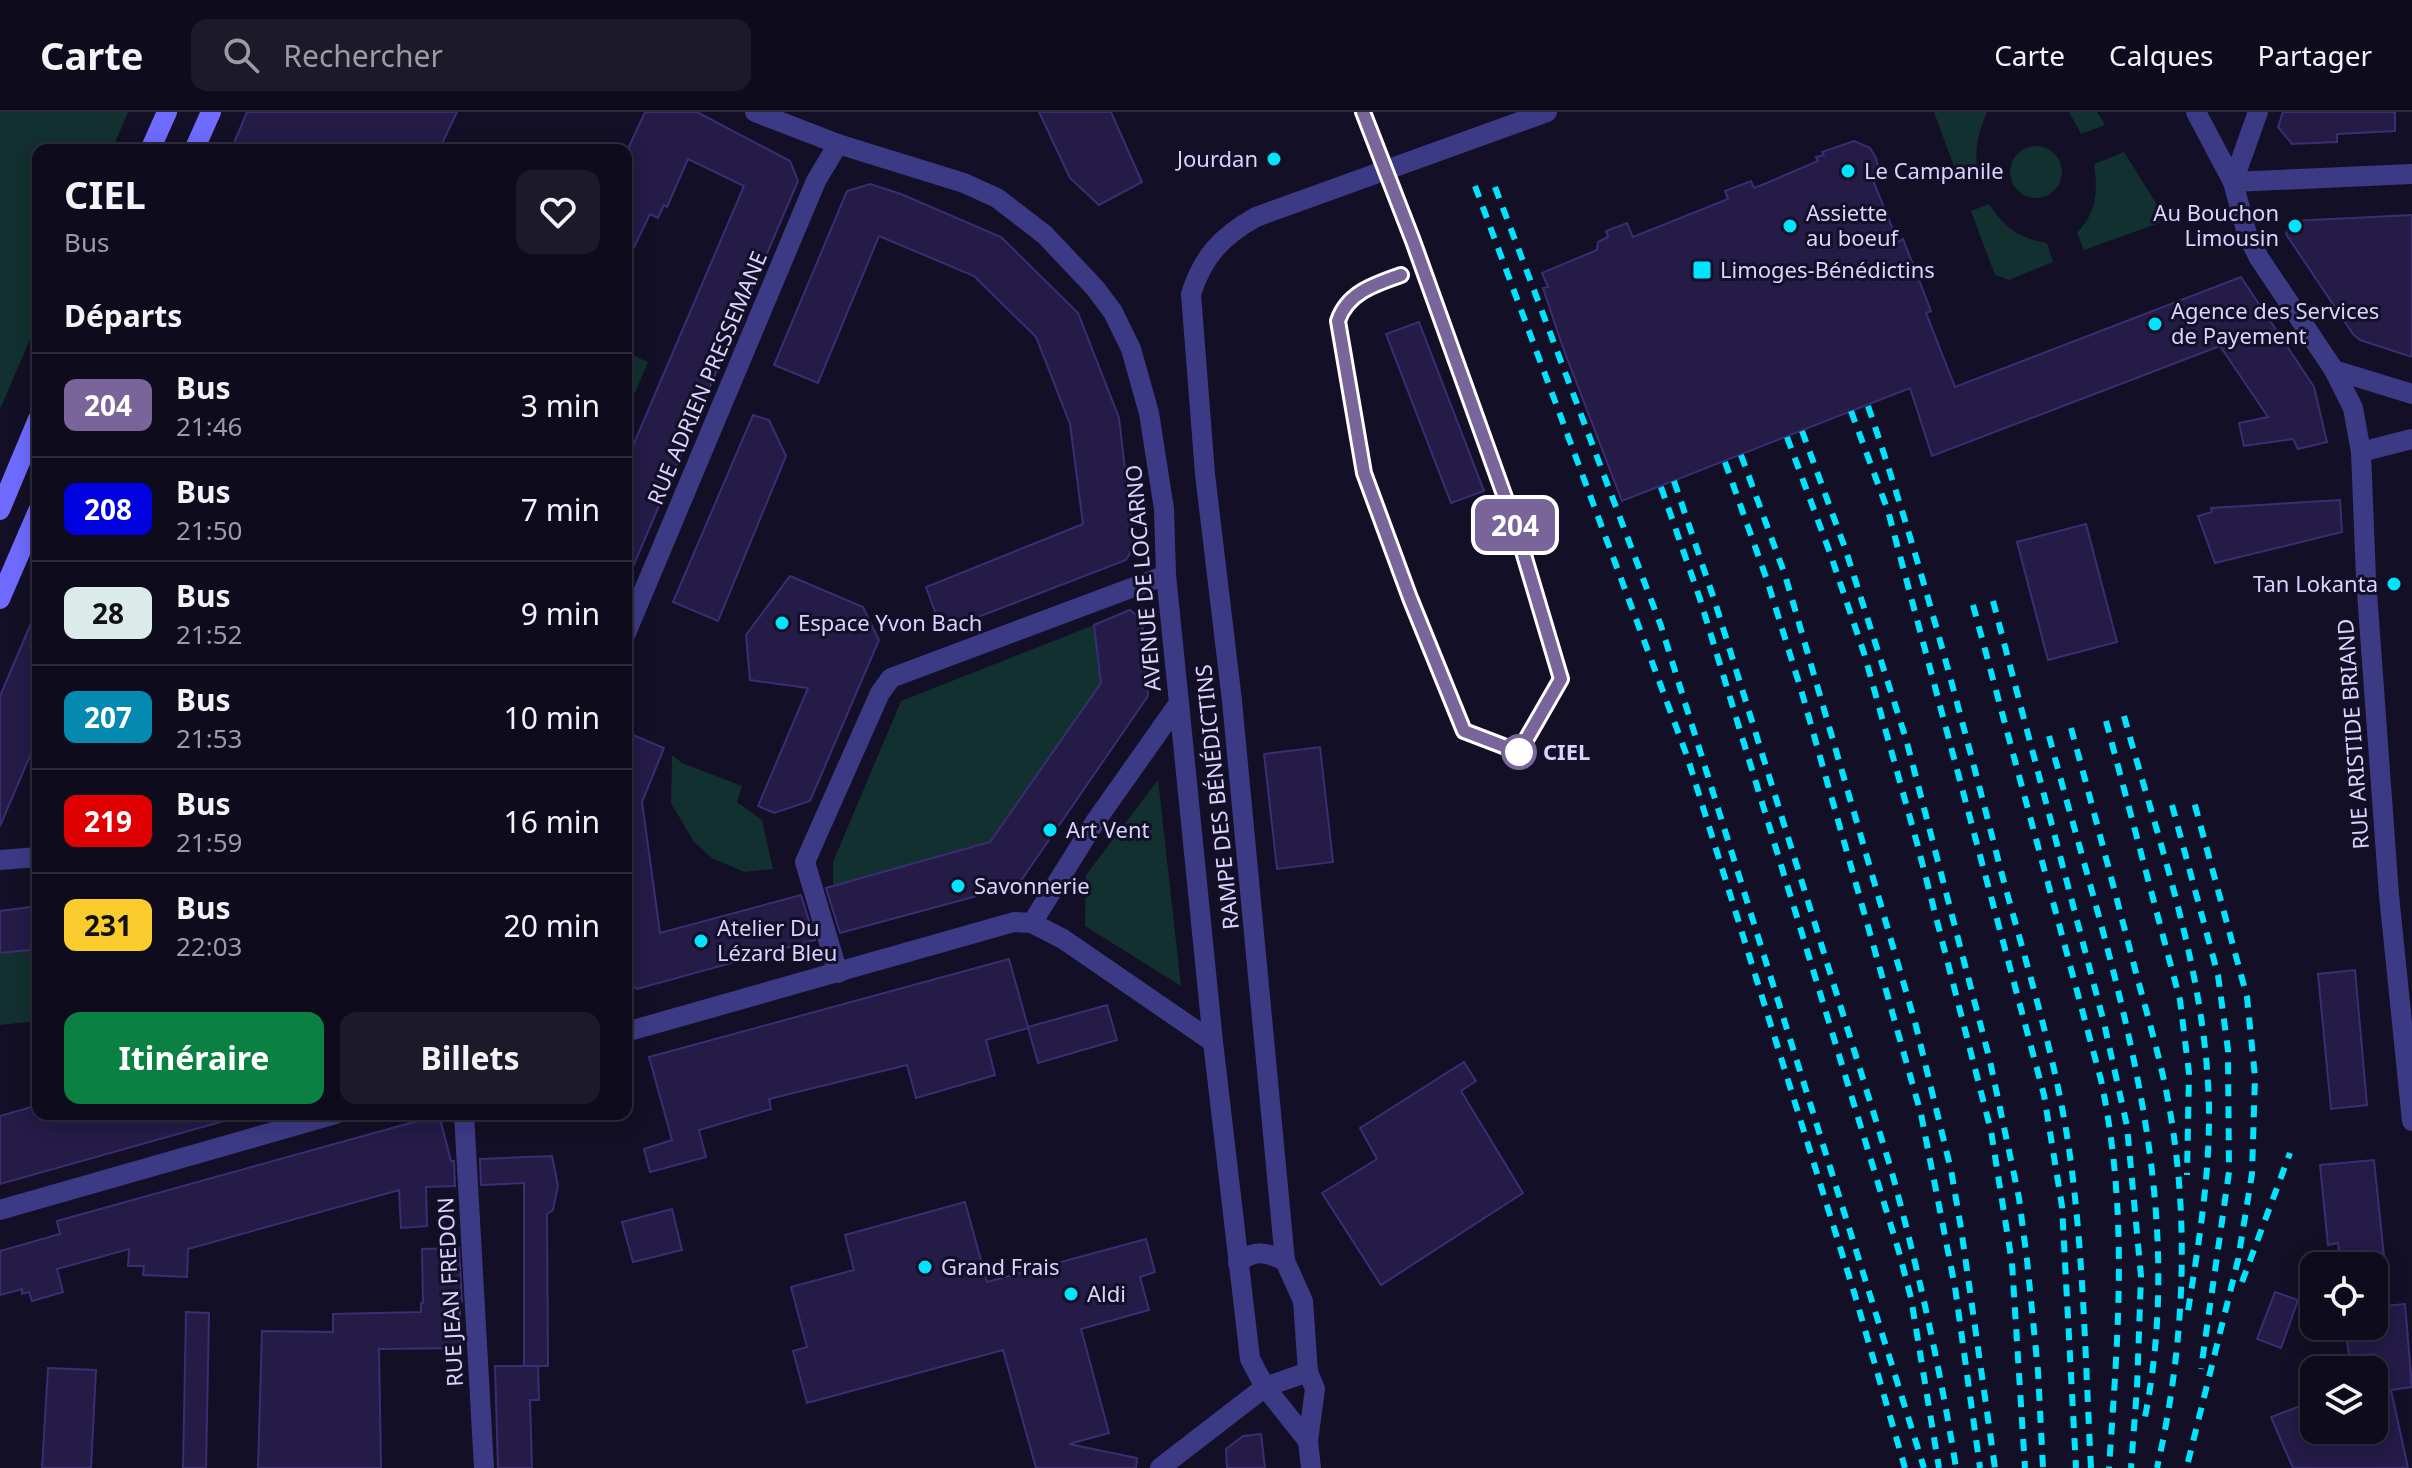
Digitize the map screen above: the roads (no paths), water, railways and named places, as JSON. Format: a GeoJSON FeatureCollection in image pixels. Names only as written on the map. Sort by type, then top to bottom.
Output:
{"type":"FeatureCollection","features":[{"type":"Feature","properties":{"kind":"main road"},"geometry":{"type":"LineString","coordinates":[[153,144],[167,112]]}},
{"type":"Feature","properties":{"kind":"main road"},"geometry":{"type":"LineString","coordinates":[[197,144],[211,112]]}},
{"type":"Feature","properties":{"kind":"main road"},"geometry":{"type":"LineString","coordinates":[[0,510],[32,433]]}},
{"type":"Feature","properties":{"kind":"main road"},"geometry":{"type":"LineString","coordinates":[[0,599],[32,525]]}},
{"type":"Feature","properties":{"kind":"street","name":"AVENUE DE LOCARNO"},"geometry":{"type":"LineString","coordinates":[[755,112],[838,144],[951,179],[997,198],[1045,235],[1095,288],[1113,312],[1131,349],[1149,413],[1164,509],[1166,575],[1213,1042],[1250,1359],[1265,1387],[1308,1441]]}},
{"type":"Feature","properties":{"kind":"street","name":"RAMPE DES BÉNÉDICTINS"},"geometry":{"type":"LineString","coordinates":[[1308,1441],[1315,1389],[1308,1372],[1303,1301],[1285,1261],[1232,701],[1205,474],[1191,294],[1221,239],[1239,226],[1301,200],[1547,112]]}},
{"type":"Feature","properties":{"kind":"street","name":"RUE ARISTIDE BRIAND"},"geometry":{"type":"LineString","coordinates":[[2196,112],[2233,182],[2247,234],[2259,258],[2334,370],[2353,408],[2361,452],[2366,579],[2389,895],[2412,1121]]}},
{"type":"Feature","properties":{"kind":"street"},"geometry":{"type":"LineString","coordinates":[[2258,112],[2233,182],[2412,174]]}},
{"type":"Feature","properties":{"kind":"street","name":"RUE ADRIEN PRESSEMANE"},"geometry":{"type":"LineString","coordinates":[[632,619],[816,181],[838,144]]}},
{"type":"Feature","properties":{"kind":"street"},"geometry":{"type":"LineString","coordinates":[[2334,370],[2412,394]]}},
{"type":"Feature","properties":{"kind":"street"},"geometry":{"type":"LineString","coordinates":[[2361,452],[2412,439]]}},
{"type":"Feature","properties":{"kind":"street"},"geometry":{"type":"LineString","coordinates":[[838,973],[805,862],[880,693],[891,678],[1166,575]]}},
{"type":"Feature","properties":{"kind":"street"},"geometry":{"type":"LineString","coordinates":[[1032,923],[1095,822],[1179,703]]}},
{"type":"Feature","properties":{"kind":"street"},"geometry":{"type":"LineString","coordinates":[[0,860],[32,857]]}},
{"type":"Feature","properties":{"kind":"street"},"geometry":{"type":"LineString","coordinates":[[632,1030],[1014,922],[1032,923],[1063,939],[1213,1042]]}},
{"type":"Feature","properties":{"kind":"street"},"geometry":{"type":"LineString","coordinates":[[0,1210],[315,1120]]}},
{"type":"Feature","properties":{"kind":"street","name":"RUE JEAN FREDON"},"geometry":{"type":"LineString","coordinates":[[464,1120],[484,1468]]}},
{"type":"Feature","properties":{"kind":"street"},"geometry":{"type":"LineString","coordinates":[[1238,1263],[1258,1252],[1285,1261]]}},
{"type":"Feature","properties":{"kind":"street"},"geometry":{"type":"LineString","coordinates":[[1160,1468],[1265,1387],[1308,1372]]}},
{"type":"Feature","properties":{"kind":"street"},"geometry":{"type":"LineString","coordinates":[[1308,1441],[1311,1468]]}},
{"type":"Feature","properties":{"kind":"railway"},"geometry":{"type":"LineString","coordinates":[[1475,186],[1687,756],[1854,1292],[1905,1468]]}},
{"type":"Feature","properties":{"kind":"railway"},"geometry":{"type":"LineString","coordinates":[[1495,187],[1661,626],[1924,1468]]}},
{"type":"Feature","properties":{"kind":"railway"},"geometry":{"type":"LineString","coordinates":[[1868,406],[1939,637],[2055,1074],[2068,1142],[2078,1223],[2091,1468]]}},
{"type":"Feature","properties":{"kind":"railway"},"geometry":{"type":"LineString","coordinates":[[1851,411],[1888,511],[2044,1095],[2062,1206],[2076,1468]]}},
{"type":"Feature","properties":{"kind":"railway"},"geometry":{"type":"LineString","coordinates":[[1802,431],[1845,548],[1906,739],[1990,1061],[2019,1198],[2038,1371],[2043,1468]]}},
{"type":"Feature","properties":{"kind":"railway"},"geometry":{"type":"LineString","coordinates":[[1787,437],[1864,653],[1917,843],[1991,1131],[2012,1263],[2025,1468]]}},
{"type":"Feature","properties":{"kind":"railway"},"geometry":{"type":"LineString","coordinates":[[1741,455],[1785,575],[1916,1026],[1951,1170],[1995,1468]]}},
{"type":"Feature","properties":{"kind":"railway"},"geometry":{"type":"LineString","coordinates":[[1725,462],[1767,580],[1802,693],[1921,1114],[1955,1287],[1980,1468]]}},
{"type":"Feature","properties":{"kind":"railway"},"geometry":{"type":"LineString","coordinates":[[1674,481],[1715,602],[1891,1169],[1928,1318],[1956,1468]]}},
{"type":"Feature","properties":{"kind":"railway"},"geometry":{"type":"LineString","coordinates":[[1661,487],[1700,599],[1899,1252],[1911,1298],[1939,1468]]}},
{"type":"Feature","properties":{"kind":"railway"},"geometry":{"type":"LineString","coordinates":[[1993,601],[2104,1023],[2127,1126],[2141,1276],[2131,1468]]}},
{"type":"Feature","properties":{"kind":"railway"},"geometry":{"type":"LineString","coordinates":[[1973,605],[2101,1080],[2110,1130],[2119,1274],[2109,1468]]}},
{"type":"Feature","properties":{"kind":"railway"},"geometry":{"type":"LineString","coordinates":[[2124,716],[2190,958],[2206,1056],[2208,1157],[2188,1311]]}},
{"type":"Feature","properties":{"kind":"railway"},"geometry":{"type":"LineString","coordinates":[[2106,721],[2180,1000],[2189,1073],[2187,1175]]}},
{"type":"Feature","properties":{"kind":"railway"},"geometry":{"type":"LineString","coordinates":[[2071,728],[2160,1061],[2177,1160],[2181,1293],[2173,1382],[2157,1468]]}},
{"type":"Feature","properties":{"kind":"railway"},"geometry":{"type":"LineString","coordinates":[[2049,736],[2117,988],[2136,1073],[2150,1158],[2158,1244],[2157,1330],[2145,1417]]}},
{"type":"Feature","properties":{"kind":"railway"},"geometry":{"type":"LineString","coordinates":[[2188,1462],[2238,1260],[2252,1174],[2255,1077],[2247,997],[2193,798]]}},
{"type":"Feature","properties":{"kind":"railway"},"geometry":{"type":"LineString","coordinates":[[2172,805],[2218,975],[2228,1050],[2229,1172],[2201,1369]]}},
{"type":"Feature","properties":{"kind":"railway"},"geometry":{"type":"LineString","coordinates":[[2242,1282],[2290,1153]]}},
{"type":"Feature","properties":{"kind":"place","name":"Jourdan"},"geometry":{"type":"Point","coordinates":[1274,159]}},
{"type":"Feature","properties":{"kind":"place","name":"Le Campanile"},"geometry":{"type":"Point","coordinates":[1848,171]}},
{"type":"Feature","properties":{"kind":"place","name":"Assiette au boeuf"},"geometry":{"type":"Point","coordinates":[1790,226]}},
{"type":"Feature","properties":{"kind":"place","name":"Au Bouchon Limousin"},"geometry":{"type":"Point","coordinates":[2295,226]}},
{"type":"Feature","properties":{"kind":"place","name":"Limoges-Bénédictins"},"geometry":{"type":"Point","coordinates":[1702,270]}},
{"type":"Feature","properties":{"kind":"place","name":"Agence des Services de Payement"},"geometry":{"type":"Point","coordinates":[2155,324]}},
{"type":"Feature","properties":{"kind":"place","name":"Tan Lokanta"},"geometry":{"type":"Point","coordinates":[2394,584]}},
{"type":"Feature","properties":{"kind":"place","name":"Espace Yvon Bach"},"geometry":{"type":"Point","coordinates":[782,623]}},
{"type":"Feature","properties":{"kind":"place","name":"CIEL"},"geometry":{"type":"Point","coordinates":[1519,752]}},
{"type":"Feature","properties":{"kind":"place","name":"Art Vent"},"geometry":{"type":"Point","coordinates":[1050,830]}},
{"type":"Feature","properties":{"kind":"place","name":"Savonnerie"},"geometry":{"type":"Point","coordinates":[958,886]}},
{"type":"Feature","properties":{"kind":"place","name":"Atelier Du Lézard Bleu"},"geometry":{"type":"Point","coordinates":[701,941]}},
{"type":"Feature","properties":{"kind":"place","name":"Grand Frais"},"geometry":{"type":"Point","coordinates":[925,1267]}},
{"type":"Feature","properties":{"kind":"place","name":"Aldi"},"geometry":{"type":"Point","coordinates":[1071,1294]}}]}
